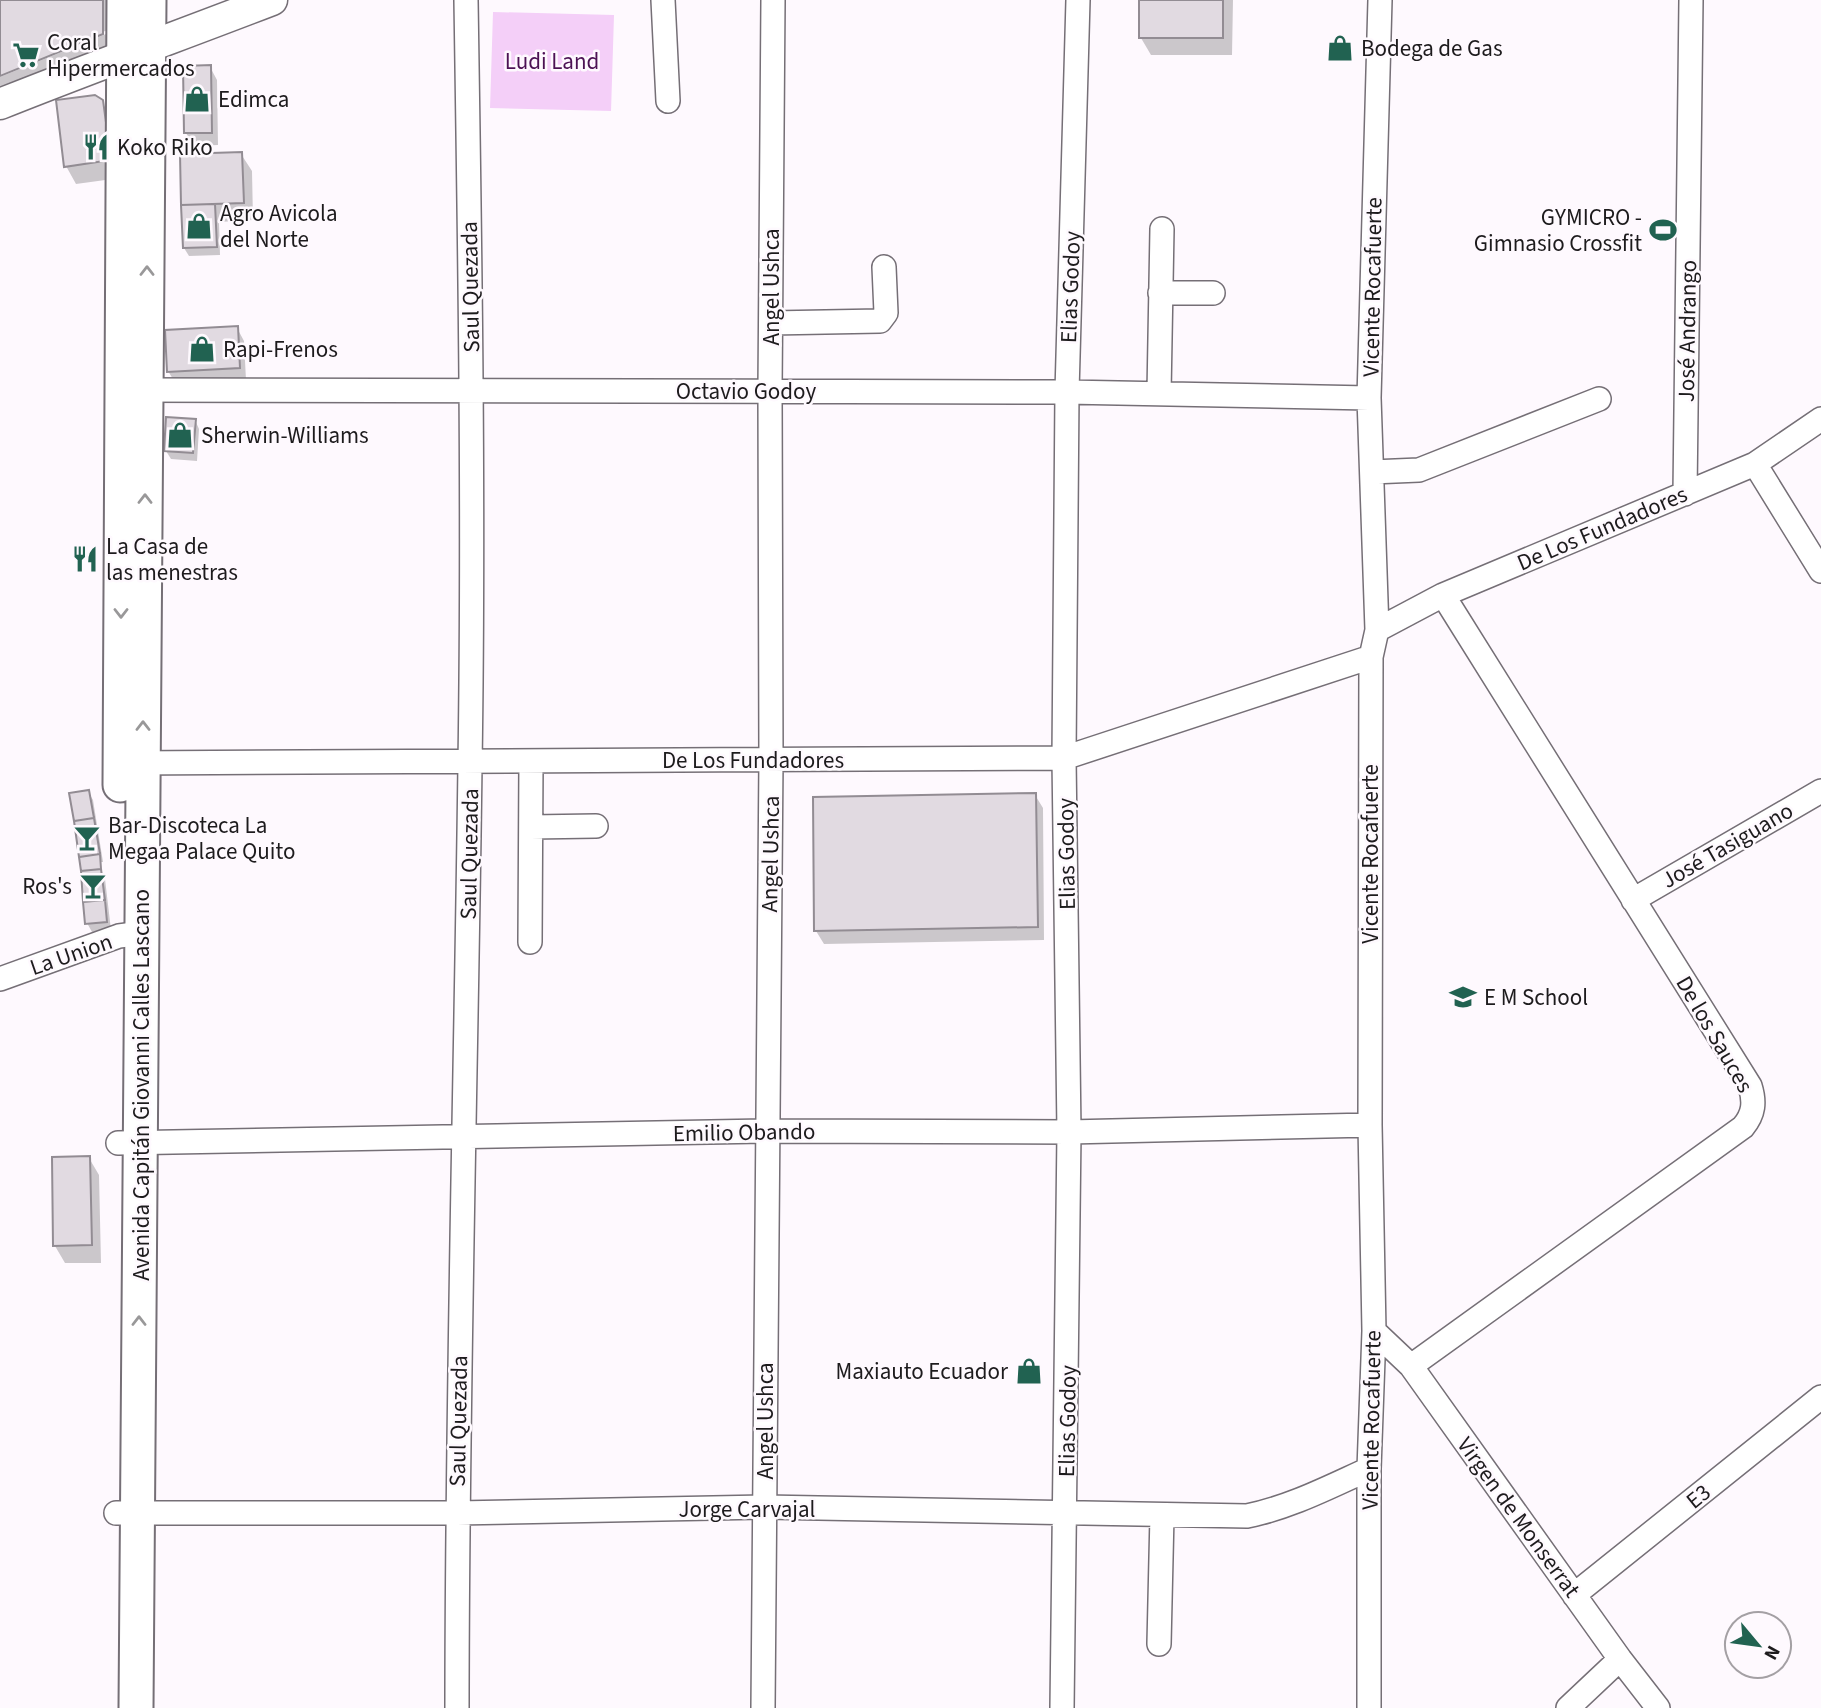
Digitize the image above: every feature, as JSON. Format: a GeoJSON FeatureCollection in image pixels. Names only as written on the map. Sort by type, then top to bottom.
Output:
{"type":"FeatureCollection","features":[{"type":"Feature","properties":{"kind":"main road"},"geometry":{"type":"LineString","coordinates":[[116,1708],[127,1513],[136,51],[124,0]]}},
{"type":"Feature","properties":{"kind":"main road"},"geometry":{"type":"LineString","coordinates":[[136,51],[149,0]]}},
{"type":"Feature","properties":{"kind":"main road"},"geometry":{"type":"LineString","coordinates":[[127,1513],[136,1708]]}},
{"type":"Feature","properties":{"kind":"street"},"geometry":{"type":"LineString","coordinates":[[0,104],[272,0]]}},
{"type":"Feature","properties":{"kind":"street","name":"Saul Quezada"},"geometry":{"type":"LineString","coordinates":[[457,1708],[457,1513],[470,762],[472,391],[466,0]]}},
{"type":"Feature","properties":{"kind":"street"},"geometry":{"type":"LineString","coordinates":[[663,0],[668,101]]}},
{"type":"Feature","properties":{"kind":"street","name":"Angel Ushca"},"geometry":{"type":"LineString","coordinates":[[762,1708],[771,760],[773,0]]}},
{"type":"Feature","properties":{"kind":"street","name":"Elias Godoy"},"geometry":{"type":"LineString","coordinates":[[1062,1708],[1069,1132],[1065,758],[1067,391],[1078,0]]}},
{"type":"Feature","properties":{"kind":"street","name":"Vicente Rocafuerte"},"geometry":{"type":"LineString","coordinates":[[1369,1708],[1369,1469],[1374,1331],[1370,1125],[1371,657],[1377,630],[1369,398],[1380,0]]}},
{"type":"Feature","properties":{"kind":"street","name":"José Andrango"},"geometry":{"type":"LineString","coordinates":[[1685,494],[1691,0]]}},
{"type":"Feature","properties":{"kind":"street"},"geometry":{"type":"LineString","coordinates":[[1159,393],[1162,229]]}},
{"type":"Feature","properties":{"kind":"street"},"geometry":{"type":"LineString","coordinates":[[771,323],[880,321],[886,313],[884,267]]}},
{"type":"Feature","properties":{"kind":"street"},"geometry":{"type":"LineString","coordinates":[[1160,293],[1213,293]]}},
{"type":"Feature","properties":{"kind":"street","name":"Octavio Godoy"},"geometry":{"type":"LineString","coordinates":[[134,390],[1067,391],[1369,398]]}},
{"type":"Feature","properties":{"kind":"street"},"geometry":{"type":"LineString","coordinates":[[1372,471],[1419,470],[1599,399]]}},
{"type":"Feature","properties":{"kind":"street","name":"De Los Fundadores"},"geometry":{"type":"LineString","coordinates":[[1377,630],[1443,595],[1755,464],[1821,419]]}},
{"type":"Feature","properties":{"kind":"street"},"geometry":{"type":"LineString","coordinates":[[1755,464],[1821,571]]}},
{"type":"Feature","properties":{"kind":"street","name":"De los Sauces"},"geometry":{"type":"LineString","coordinates":[[1411,1366],[1743,1127],[1750,1118],[1754,1097],[1750,1086],[1443,595]]}},
{"type":"Feature","properties":{"kind":"street","name":"De Los Fundadores"},"geometry":{"type":"LineString","coordinates":[[132,763],[1065,758],[1371,657]]}},
{"type":"Feature","properties":{"kind":"street"},"geometry":{"type":"LineString","coordinates":[[530,942],[531,761]]}},
{"type":"Feature","properties":{"kind":"street","name":"José Tasiguano"},"geometry":{"type":"LineString","coordinates":[[1633,900],[1821,791]]}},
{"type":"Feature","properties":{"kind":"street"},"geometry":{"type":"LineString","coordinates":[[531,827],[596,826]]}},
{"type":"Feature","properties":{"kind":"street","name":"La Union"},"geometry":{"type":"LineString","coordinates":[[0,979],[131,935]]}},
{"type":"Feature","properties":{"kind":"street","name":"Emilio Obando"},"geometry":{"type":"LineString","coordinates":[[129,1143],[766,1131],[1069,1132],[1370,1125]]}},
{"type":"Feature","properties":{"kind":"street","name":"Virgen de Monserrat"},"geometry":{"type":"LineString","coordinates":[[1374,1331],[1411,1366],[1620,1659],[1658,1708]]}},
{"type":"Feature","properties":{"kind":"street","name":"E3"},"geometry":{"type":"LineString","coordinates":[[1574,1595],[1821,1397]]}},
{"type":"Feature","properties":{"kind":"street","name":"Jorge Carvajal"},"geometry":{"type":"LineString","coordinates":[[127,1513],[457,1513],[765,1507],[1247,1516],[1275,1510],[1305,1499],[1369,1469]]}},
{"type":"Feature","properties":{"kind":"street"},"geometry":{"type":"LineString","coordinates":[[1159,1644],[1162,1515]]}},
{"type":"Feature","properties":{"kind":"street"},"geometry":{"type":"LineString","coordinates":[[1568,1708],[1620,1659]]}},
{"type":"Feature","properties":{"kind":"green space","name":"Ludi Land"},"geometry":{"type":"Polygon","coordinates":[[[493,12],[614,15],[611,111],[490,108],[493,12]]]}},
{"type":"Feature","properties":{"kind":"building","name":"Coral Hipermercados"},"geometry":{"type":"Polygon","coordinates":[[[0,0],[103,0],[103,34],[0,76],[0,0]]]}},
{"type":"Feature","properties":{"kind":"building"},"geometry":{"type":"Polygon","coordinates":[[[1139,0],[1223,0],[1223,38],[1139,38],[1139,0]]]}},
{"type":"Feature","properties":{"kind":"building","name":"Edimca"},"geometry":{"type":"Polygon","coordinates":[[[211,65],[212,133],[184,133],[183,66],[211,65]]]}},
{"type":"Feature","properties":{"kind":"building"},"geometry":{"type":"Polygon","coordinates":[[[95,95],[103,100],[111,160],[64,167],[56,100],[95,95]]]}},
{"type":"Feature","properties":{"kind":"building"},"geometry":{"type":"Polygon","coordinates":[[[242,152],[244,203],[181,205],[180,154],[242,152]]]}},
{"type":"Feature","properties":{"kind":"building","name":"Agro Avicola del Norte"},"geometry":{"type":"Polygon","coordinates":[[[215,204],[217,247],[183,248],[181,205],[215,204]]]}},
{"type":"Feature","properties":{"kind":"building","name":"Rapi-Frenos"},"geometry":{"type":"Polygon","coordinates":[[[238,326],[240,368],[167,372],[165,330],[238,326]]]}},
{"type":"Feature","properties":{"kind":"building","name":"Sherwin-Williams"},"geometry":{"type":"Polygon","coordinates":[[[166,417],[196,419],[193,453],[164,451],[166,417]]]}},
{"type":"Feature","properties":{"kind":"building"},"geometry":{"type":"Polygon","coordinates":[[[89,790],[94,818],[74,821],[69,793],[89,790]]]}},
{"type":"Feature","properties":{"kind":"building"},"geometry":{"type":"Polygon","coordinates":[[[1036,793],[1038,927],[814,931],[813,797],[1036,793]]]}},
{"type":"Feature","properties":{"kind":"building","name":"Bar-Discoteca La Megaa Palace Quito"},"geometry":{"type":"Polygon","coordinates":[[[94,818],[100,854],[79,857],[74,821],[94,818]]]}},
{"type":"Feature","properties":{"kind":"building"},"geometry":{"type":"Polygon","coordinates":[[[100,854],[101,869],[81,871],[79,857],[100,854]]]}},
{"type":"Feature","properties":{"kind":"building","name":"Ros's"},"geometry":{"type":"Polygon","coordinates":[[[101,869],[105,900],[83,902],[81,871],[101,869]]]}},
{"type":"Feature","properties":{"kind":"building"},"geometry":{"type":"Polygon","coordinates":[[[105,900],[107,922],[85,924],[83,902],[105,900]]]}},
{"type":"Feature","properties":{"kind":"building"},"geometry":{"type":"Polygon","coordinates":[[[90,1156],[92,1245],[53,1246],[52,1157],[90,1156]]]}},
{"type":"Feature","properties":{"kind":"place","name":"Bodega de Gas"},"geometry":{"type":"Point","coordinates":[1340,48]}},
{"type":"Feature","properties":{"kind":"place","name":"Coral Hipermercados"},"geometry":{"type":"Point","coordinates":[26,55]}},
{"type":"Feature","properties":{"kind":"place","name":"Edimca"},"geometry":{"type":"Point","coordinates":[197,99]}},
{"type":"Feature","properties":{"kind":"place","name":"Koko Riko"},"geometry":{"type":"Point","coordinates":[96,147]}},
{"type":"Feature","properties":{"kind":"place","name":"Agro Avicola del Norte"},"geometry":{"type":"Point","coordinates":[199,226]}},
{"type":"Feature","properties":{"kind":"place","name":"GYMICRO - Gimnasio Crossfit"},"geometry":{"type":"Point","coordinates":[1663,230]}},
{"type":"Feature","properties":{"kind":"place","name":"Rapi-Frenos"},"geometry":{"type":"Point","coordinates":[202,349]}},
{"type":"Feature","properties":{"kind":"place","name":"Sherwin-Williams"},"geometry":{"type":"Point","coordinates":[180,435]}},
{"type":"Feature","properties":{"kind":"place","name":"La Casa de las menestras"},"geometry":{"type":"Point","coordinates":[85,559]}},
{"type":"Feature","properties":{"kind":"place","name":"Bar-Discoteca La Megaa Palace Quito"},"geometry":{"type":"Point","coordinates":[87,838]}},
{"type":"Feature","properties":{"kind":"place","name":"Ros's"},"geometry":{"type":"Point","coordinates":[93,886]}},
{"type":"Feature","properties":{"kind":"place","name":"E M School"},"geometry":{"type":"Point","coordinates":[1463,997]}},
{"type":"Feature","properties":{"kind":"place","name":"Maxiauto Ecuador"},"geometry":{"type":"Point","coordinates":[1029,1371]}}]}
